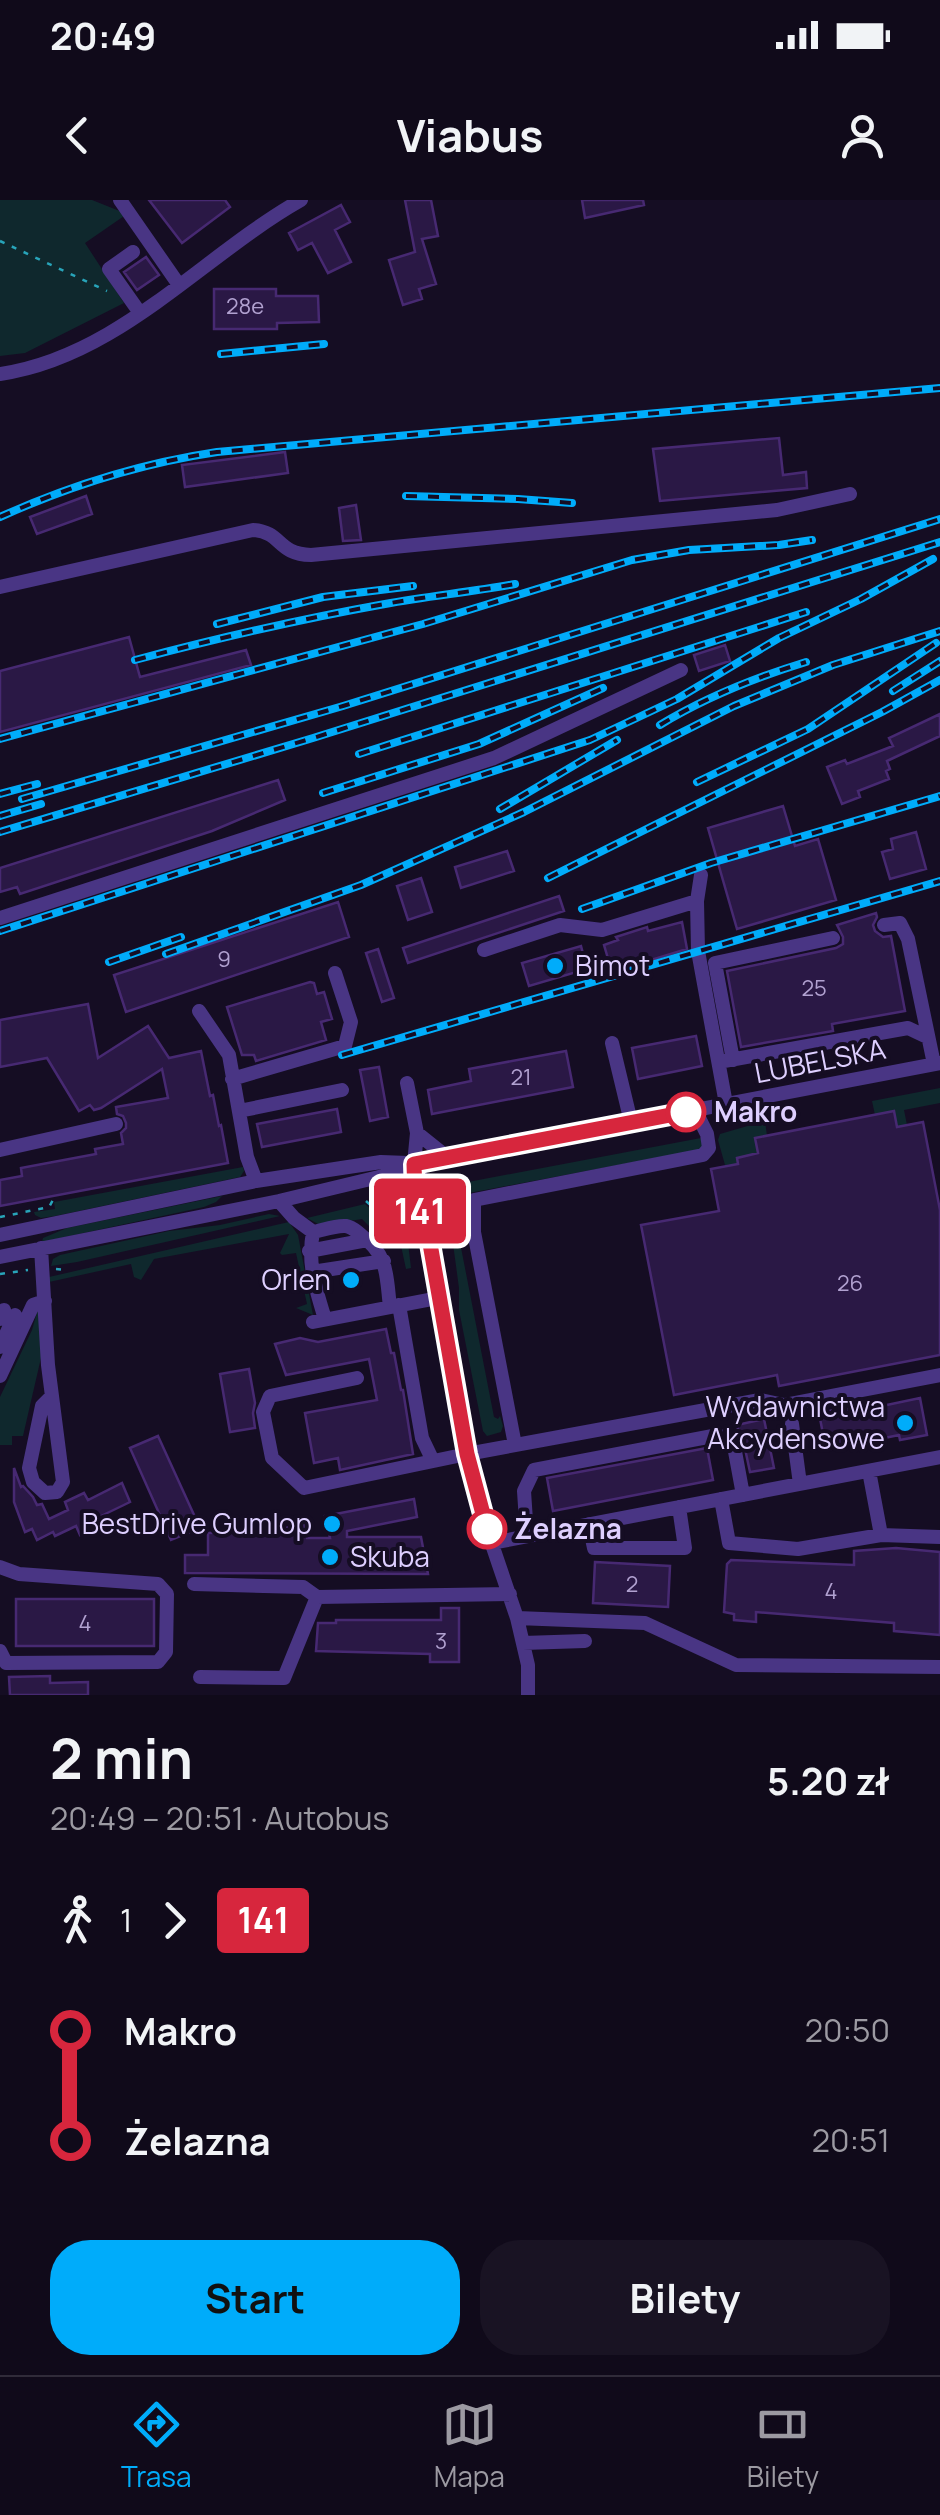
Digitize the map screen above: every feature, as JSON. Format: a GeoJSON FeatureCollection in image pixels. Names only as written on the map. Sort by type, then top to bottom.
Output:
{"type":"FeatureCollection","features":[{"type":"Feature","properties":{"kind":"street"},"geometry":{"type":"LineString","coordinates":[[120,200],[179,285]]}},
{"type":"Feature","properties":{"kind":"street"},"geometry":{"type":"LineString","coordinates":[[0,374],[62,356],[99,339],[301,200]]}},
{"type":"Feature","properties":{"kind":"street"},"geometry":{"type":"LineString","coordinates":[[132,252],[109,268],[140,312]]}},
{"type":"Feature","properties":{"kind":"street"},"geometry":{"type":"LineString","coordinates":[[0,588],[254,530],[273,535],[283,548],[296,555],[311,555],[776,510],[850,494]]}},
{"type":"Feature","properties":{"kind":"street"},"geometry":{"type":"LineString","coordinates":[[0,918],[494,758],[681,670]]}},
{"type":"Feature","properties":{"kind":"street"},"geometry":{"type":"LineString","coordinates":[[702,875],[696,901],[698,951],[726,1061]]}},
{"type":"Feature","properties":{"kind":"street"},"geometry":{"type":"LineString","coordinates":[[484,950],[560,925],[602,930],[696,901]]}},
{"type":"Feature","properties":{"kind":"street"},"geometry":{"type":"LineString","coordinates":[[884,925],[900,923],[908,939],[927,1037],[937,1064]]}},
{"type":"Feature","properties":{"kind":"street"},"geometry":{"type":"LineString","coordinates":[[726,1104],[726,1061],[716,962],[833,938]]}},
{"type":"Feature","properties":{"kind":"street"},"geometry":{"type":"LineString","coordinates":[[232,1078],[344,1046],[350,1022],[334,973]]}},
{"type":"Feature","properties":{"kind":"street"},"geometry":{"type":"LineString","coordinates":[[199,1011],[229,1055],[246,1157],[256,1181]]}},
{"type":"Feature","properties":{"kind":"street"},"geometry":{"type":"LineString","coordinates":[[726,1061],[908,1028],[927,1037]]}},
{"type":"Feature","properties":{"kind":"street"},"geometry":{"type":"LineString","coordinates":[[612,1043],[631,1122]]}},
{"type":"Feature","properties":{"kind":"street","name":"LUBELSKA"},"geometry":{"type":"LineString","coordinates":[[0,1256],[279,1201],[447,1157],[937,1064]]}},
{"type":"Feature","properties":{"kind":"street"},"geometry":{"type":"LineString","coordinates":[[407,1083],[417,1133],[414,1164],[428,1192],[429,1238],[467,1454],[480,1509],[510,1594],[528,1666],[528,1695]]}},
{"type":"Feature","properties":{"kind":"street"},"geometry":{"type":"LineString","coordinates":[[239,1111],[342,1090]]}},
{"type":"Feature","properties":{"kind":"street"},"geometry":{"type":"LineString","coordinates":[[515,1446],[474,1232],[474,1200],[704,1155],[709,1148],[695,1110]]}},
{"type":"Feature","properties":{"kind":"street"},"geometry":{"type":"LineString","coordinates":[[0,1150],[116,1124]]}},
{"type":"Feature","properties":{"kind":"street"},"geometry":{"type":"LineString","coordinates":[[417,1133],[447,1157]]}},
{"type":"Feature","properties":{"kind":"street","name":"LUBELSKA"},"geometry":{"type":"LineString","coordinates":[[0,1235],[256,1181],[380,1162],[414,1164]]}},
{"type":"Feature","properties":{"kind":"street"},"geometry":{"type":"LineString","coordinates":[[279,1201],[313,1232],[345,1226],[380,1252],[422,1438],[433,1462]]}},
{"type":"Feature","properties":{"kind":"street"},"geometry":{"type":"LineString","coordinates":[[313,1232],[310,1251],[319,1320],[438,1298]]}},
{"type":"Feature","properties":{"kind":"street"},"geometry":{"type":"LineString","coordinates":[[310,1251],[367,1240]]}},
{"type":"Feature","properties":{"kind":"street"},"geometry":{"type":"LineString","coordinates":[[41,1248],[52,1397],[64,1482],[57,1492],[44,1493],[33,1482],[29,1468],[42,1406],[52,1397]]}},
{"type":"Feature","properties":{"kind":"street"},"geometry":{"type":"LineString","coordinates":[[312,1272],[384,1261]]}},
{"type":"Feature","properties":{"kind":"street"},"geometry":{"type":"LineString","coordinates":[[9,1314],[44,1302]]}},
{"type":"Feature","properties":{"kind":"street"},"geometry":{"type":"LineString","coordinates":[[0,1348],[9,1314]]}},
{"type":"Feature","properties":{"kind":"street"},"geometry":{"type":"LineString","coordinates":[[0,1376],[9,1314]]}},
{"type":"Feature","properties":{"kind":"street"},"geometry":{"type":"LineString","coordinates":[[357,1378],[270,1396],[262,1412],[272,1458],[304,1488],[760,1400],[784,1405],[940,1375]]}},
{"type":"Feature","properties":{"kind":"street"},"geometry":{"type":"LineString","coordinates":[[792,1424],[800,1484]]}},
{"type":"Feature","properties":{"kind":"street"},"geometry":{"type":"LineString","coordinates":[[527,1536],[524,1490],[534,1470],[718,1435],[734,1446],[743,1494]]}},
{"type":"Feature","properties":{"kind":"street"},"geometry":{"type":"LineString","coordinates":[[492,1543],[940,1457]]}},
{"type":"Feature","properties":{"kind":"street"},"geometry":{"type":"LineString","coordinates":[[869,1471],[881,1536]]}},
{"type":"Feature","properties":{"kind":"street"},"geometry":{"type":"LineString","coordinates":[[721,1499],[728,1543],[798,1549],[881,1536],[940,1537]]}},
{"type":"Feature","properties":{"kind":"street"},"geometry":{"type":"LineString","coordinates":[[589,1524],[594,1548],[685,1548],[679,1507]]}},
{"type":"Feature","properties":{"kind":"street"},"geometry":{"type":"LineString","coordinates":[[0,1567],[19,1574],[158,1584],[167,1594],[166,1652],[158,1662],[6,1663],[0,1651]]}},
{"type":"Feature","properties":{"kind":"street"},"geometry":{"type":"LineString","coordinates":[[194,1584],[303,1587],[317,1597],[510,1594]]}},
{"type":"Feature","properties":{"kind":"street"},"geometry":{"type":"LineString","coordinates":[[200,1677],[284,1678],[317,1597]]}},
{"type":"Feature","properties":{"kind":"street"},"geometry":{"type":"LineString","coordinates":[[516,1618],[645,1623],[736,1665],[940,1667]]}},
{"type":"Feature","properties":{"kind":"street"},"geometry":{"type":"LineString","coordinates":[[522,1644],[586,1641]]}},
{"type":"Feature","properties":{"kind":"path"},"geometry":{"type":"LineString","coordinates":[[0,241],[121,298],[126,296]]}},
{"type":"Feature","properties":{"kind":"path"},"geometry":{"type":"LineString","coordinates":[[0,1217],[50,1207],[53,1200]]}},
{"type":"Feature","properties":{"kind":"path"},"geometry":{"type":"LineString","coordinates":[[366,1201],[410,1242]]}},
{"type":"Feature","properties":{"kind":"path"},"geometry":{"type":"LineString","coordinates":[[50,1268],[66,1270]]}},
{"type":"Feature","properties":{"kind":"path"},"geometry":{"type":"LineString","coordinates":[[0,1274],[32,1270]]}},
{"type":"Feature","properties":{"kind":"green space"},"geometry":{"type":"Polygon","coordinates":[[[0,200],[92,200],[127,214],[85,243],[124,303],[25,353],[0,356],[0,200]]]}},
{"type":"Feature","properties":{"kind":"green space"},"geometry":{"type":"Polygon","coordinates":[[[940,1088],[940,1103],[904,1110],[907,1125],[897,1127],[875,1115],[872,1101],[940,1088]]]}},
{"type":"Feature","properties":{"kind":"green space"},"geometry":{"type":"Polygon","coordinates":[[[765,1121],[767,1136],[758,1153],[737,1158],[738,1164],[725,1165],[720,1134],[765,1121]]]}},
{"type":"Feature","properties":{"kind":"green space"},"geometry":{"type":"Polygon","coordinates":[[[701,1138],[703,1149],[469,1193],[457,1202],[454,1210],[461,1221],[457,1227],[494,1417],[500,1416],[503,1426],[501,1432],[487,1436],[459,1310],[446,1192],[468,1182],[701,1138]]]}},
{"type":"Feature","properties":{"kind":"green space"},"geometry":{"type":"Polygon","coordinates":[[[243,1167],[240,1177],[55,1216],[41,1218],[34,1212],[55,1209],[54,1202],[243,1167]]]}},
{"type":"Feature","properties":{"kind":"green space"},"geometry":{"type":"Polygon","coordinates":[[[222,1196],[204,1207],[42,1242],[43,1238],[67,1228],[222,1196]]]}},
{"type":"Feature","properties":{"kind":"green space"},"geometry":{"type":"Polygon","coordinates":[[[365,1204],[408,1243],[411,1268],[406,1269],[400,1241],[387,1244],[362,1219],[320,1225],[307,1218],[365,1204]]]}},
{"type":"Feature","properties":{"kind":"green space"},"geometry":{"type":"Polygon","coordinates":[[[269,1214],[280,1216],[51,1266],[60,1255],[269,1214]]]}},
{"type":"Feature","properties":{"kind":"green space"},"geometry":{"type":"Polygon","coordinates":[[[289,1222],[298,1235],[313,1315],[296,1308],[307,1304],[296,1253],[280,1253],[289,1234],[154,1259],[141,1280],[134,1277],[131,1264],[49,1282],[49,1277],[289,1222]]]}},
{"type":"Feature","properties":{"kind":"green space"},"geometry":{"type":"Polygon","coordinates":[[[38,1309],[43,1349],[23,1436],[12,1436],[12,1445],[0,1445],[0,1397],[38,1309]]]}},
{"type":"Feature","properties":{"kind":"building"},"geometry":{"type":"Polygon","coordinates":[[[149,200],[225,200],[230,207],[182,243],[149,200]]]}},
{"type":"Feature","properties":{"kind":"building"},"geometry":{"type":"Polygon","coordinates":[[[405,200],[431,200],[438,236],[422,239],[436,284],[419,289],[422,299],[403,305],[389,260],[415,252],[405,200]]]}},
{"type":"Feature","properties":{"kind":"building"},"geometry":{"type":"Polygon","coordinates":[[[582,200],[643,200],[644,205],[585,218],[582,200]]]}},
{"type":"Feature","properties":{"kind":"building"},"geometry":{"type":"Polygon","coordinates":[[[341,205],[350,222],[335,230],[351,262],[328,273],[312,243],[298,250],[289,233],[341,205]]]}},
{"type":"Feature","properties":{"kind":"building"},"geometry":{"type":"Polygon","coordinates":[[[146,257],[159,275],[137,290],[124,272],[146,257]]]}},
{"type":"Feature","properties":{"kind":"building"},"geometry":{"type":"Polygon","coordinates":[[[214,289],[276,289],[276,296],[318,296],[319,322],[277,323],[277,329],[214,329],[214,289]]]}},
{"type":"Feature","properties":{"kind":"building"},"geometry":{"type":"Polygon","coordinates":[[[779,438],[783,475],[806,472],[807,488],[660,501],[653,449],[779,438]]]}},
{"type":"Feature","properties":{"kind":"building"},"geometry":{"type":"Polygon","coordinates":[[[285,452],[288,473],[185,487],[182,465],[285,452]]]}},
{"type":"Feature","properties":{"kind":"building"},"geometry":{"type":"Polygon","coordinates":[[[86,496],[92,514],[37,534],[30,517],[86,496]]]}},
{"type":"Feature","properties":{"kind":"building"},"geometry":{"type":"Polygon","coordinates":[[[356,505],[361,540],[343,541],[339,508],[356,505]]]}},
{"type":"Feature","properties":{"kind":"building"},"geometry":{"type":"Polygon","coordinates":[[[129,637],[140,677],[246,650],[251,665],[0,732],[0,671],[129,637]]]}},
{"type":"Feature","properties":{"kind":"building"},"geometry":{"type":"Polygon","coordinates":[[[725,645],[730,661],[699,671],[694,655],[725,645]]]}},
{"type":"Feature","properties":{"kind":"building"},"geometry":{"type":"Polygon","coordinates":[[[940,714],[940,736],[887,761],[889,779],[858,791],[860,797],[842,804],[827,767],[845,760],[847,764],[893,746],[889,738],[940,714]]]}},
{"type":"Feature","properties":{"kind":"building"},"geometry":{"type":"Polygon","coordinates":[[[278,780],[285,800],[212,831],[20,894],[17,887],[0,892],[0,868],[278,780]]]}},
{"type":"Feature","properties":{"kind":"building"},"geometry":{"type":"Polygon","coordinates":[[[783,806],[795,846],[818,839],[836,900],[737,929],[708,828],[783,806]]]}},
{"type":"Feature","properties":{"kind":"building"},"geometry":{"type":"Polygon","coordinates":[[[916,832],[926,869],[890,879],[882,852],[893,849],[891,839],[916,832]]]}},
{"type":"Feature","properties":{"kind":"building"},"geometry":{"type":"Polygon","coordinates":[[[507,851],[514,871],[461,888],[455,867],[507,851]]]}},
{"type":"Feature","properties":{"kind":"building"},"geometry":{"type":"Polygon","coordinates":[[[421,878],[432,912],[408,920],[397,886],[421,878]]]}},
{"type":"Feature","properties":{"kind":"building"},"geometry":{"type":"Polygon","coordinates":[[[559,896],[564,911],[408,963],[403,948],[559,896]]]}},
{"type":"Feature","properties":{"kind":"building"},"geometry":{"type":"Polygon","coordinates":[[[338,902],[349,937],[126,1012],[114,975],[338,902]]]}},
{"type":"Feature","properties":{"kind":"building"},"geometry":{"type":"Polygon","coordinates":[[[876,913],[875,931],[883,937],[891,936],[905,1011],[832,1024],[833,1031],[741,1047],[727,971],[836,948],[843,944],[837,925],[876,913]]]}},
{"type":"Feature","properties":{"kind":"building"},"geometry":{"type":"Polygon","coordinates":[[[682,922],[687,949],[612,972],[604,945],[647,927],[648,931],[682,922]]]}},
{"type":"Feature","properties":{"kind":"building","name":"Bimot"},"geometry":{"type":"Polygon","coordinates":[[[581,946],[587,969],[529,986],[522,963],[581,946]]]}},
{"type":"Feature","properties":{"kind":"building"},"geometry":{"type":"Polygon","coordinates":[[[378,949],[394,998],[382,1002],[366,953],[378,949]]]}},
{"type":"Feature","properties":{"kind":"building"},"geometry":{"type":"Polygon","coordinates":[[[310,982],[317,994],[324,992],[332,1019],[321,1022],[326,1040],[256,1061],[254,1055],[242,1055],[227,1007],[310,982]]]}},
{"type":"Feature","properties":{"kind":"building"},"geometry":{"type":"Polygon","coordinates":[[[88,1004],[98,1058],[148,1026],[169,1058],[201,1051],[228,1163],[0,1206],[0,1180],[22,1176],[21,1168],[96,1154],[95,1149],[123,1144],[121,1133],[126,1123],[116,1107],[168,1098],[162,1069],[101,1108],[94,1110],[90,1105],[79,1111],[47,1058],[0,1067],[0,1020],[88,1004]]]}},
{"type":"Feature","properties":{"kind":"building"},"geometry":{"type":"Polygon","coordinates":[[[696,1036],[702,1066],[638,1079],[632,1048],[696,1036]]]}},
{"type":"Feature","properties":{"kind":"building"},"geometry":{"type":"Polygon","coordinates":[[[566,1051],[573,1087],[432,1114],[428,1090],[471,1081],[469,1069],[566,1051]]]}},
{"type":"Feature","properties":{"kind":"building"},"geometry":{"type":"Polygon","coordinates":[[[379,1067],[388,1117],[370,1121],[360,1070],[379,1067]]]}},
{"type":"Feature","properties":{"kind":"building"},"geometry":{"type":"Polygon","coordinates":[[[337,1109],[341,1132],[262,1147],[257,1124],[337,1109]]]}},
{"type":"Feature","properties":{"kind":"building"},"geometry":{"type":"Polygon","coordinates":[[[894,1111],[897,1127],[923,1122],[940,1210],[940,1355],[779,1386],[777,1375],[674,1395],[641,1225],[719,1211],[711,1169],[738,1164],[737,1158],[758,1153],[755,1138],[894,1111]]]}},
{"type":"Feature","properties":{"kind":"building"},"geometry":{"type":"Polygon","coordinates":[[[386,1329],[403,1390],[413,1454],[340,1470],[338,1458],[314,1463],[305,1413],[377,1400],[369,1359],[286,1375],[275,1344],[300,1338],[318,1342],[386,1329]]]}},
{"type":"Feature","properties":{"kind":"building"},"geometry":{"type":"Polygon","coordinates":[[[249,1369],[255,1428],[230,1432],[220,1374],[249,1369]]]}},
{"type":"Feature","properties":{"kind":"building"},"geometry":{"type":"Polygon","coordinates":[[[920,1398],[927,1435],[900,1440],[899,1435],[826,1450],[819,1413],[920,1398]]]}},
{"type":"Feature","properties":{"kind":"building"},"geometry":{"type":"Polygon","coordinates":[[[764,1419],[774,1468],[750,1472],[737,1425],[764,1419]]]}},
{"type":"Feature","properties":{"kind":"building"},"geometry":{"type":"Polygon","coordinates":[[[158,1436],[200,1528],[171,1540],[130,1448],[158,1436]]]}},
{"type":"Feature","properties":{"kind":"building"},"geometry":{"type":"Polygon","coordinates":[[[707,1448],[713,1480],[553,1511],[547,1478],[707,1448]]]}},
{"type":"Feature","properties":{"kind":"building"},"geometry":{"type":"Polygon","coordinates":[[[14,1468],[21,1487],[37,1505],[42,1504],[49,1519],[68,1510],[65,1502],[84,1493],[88,1500],[122,1483],[130,1502],[97,1518],[100,1525],[80,1535],[76,1526],[37,1540],[32,1529],[25,1532],[14,1502],[14,1468]]]}},
{"type":"Feature","properties":{"kind":"building"},"geometry":{"type":"Polygon","coordinates":[[[414,1499],[417,1517],[347,1531],[347,1537],[421,1537],[428,1574],[185,1573],[185,1555],[208,1555],[208,1533],[272,1531],[304,1524],[307,1538],[330,1538],[325,1516],[414,1499]]]}},
{"type":"Feature","properties":{"kind":"building"},"geometry":{"type":"Polygon","coordinates":[[[896,1548],[940,1552],[940,1635],[894,1631],[894,1623],[756,1612],[756,1622],[734,1620],[734,1614],[724,1612],[727,1564],[731,1560],[854,1565],[854,1551],[896,1548]]]}},
{"type":"Feature","properties":{"kind":"building"},"geometry":{"type":"Polygon","coordinates":[[[595,1562],[670,1566],[668,1607],[593,1603],[595,1562]]]}},
{"type":"Feature","properties":{"kind":"building"},"geometry":{"type":"Polygon","coordinates":[[[16,1599],[154,1599],[154,1646],[16,1646],[16,1599]]]}},
{"type":"Feature","properties":{"kind":"building"},"geometry":{"type":"Polygon","coordinates":[[[441,1608],[459,1608],[459,1662],[430,1662],[430,1654],[316,1651],[318,1623],[441,1620],[441,1608]]]}},
{"type":"Feature","properties":{"kind":"building"},"geometry":{"type":"Polygon","coordinates":[[[50,1676],[50,1683],[88,1682],[88,1695],[10,1695],[9,1677],[50,1676]]]}},
{"type":"Feature","properties":{"kind":"railway"},"geometry":{"type":"LineString","coordinates":[[221,354],[324,344]]}},
{"type":"Feature","properties":{"kind":"railway"},"geometry":{"type":"LineString","coordinates":[[0,517],[107,477],[217,452],[940,388]]}},
{"type":"Feature","properties":{"kind":"railway"},"geometry":{"type":"LineString","coordinates":[[406,496],[572,503]]}},
{"type":"Feature","properties":{"kind":"railway"},"geometry":{"type":"LineString","coordinates":[[22,799],[343,706],[940,519]]}},
{"type":"Feature","properties":{"kind":"railway"},"geometry":{"type":"LineString","coordinates":[[0,739],[423,624],[632,560],[689,550],[812,540]]}},
{"type":"Feature","properties":{"kind":"railway"},"geometry":{"type":"LineString","coordinates":[[0,832],[940,542]]}},
{"type":"Feature","properties":{"kind":"railway"},"geometry":{"type":"LineString","coordinates":[[0,931],[590,740],[677,699],[779,638],[933,559]]}},
{"type":"Feature","properties":{"kind":"railway"},"geometry":{"type":"LineString","coordinates":[[135,660],[322,616],[515,584]]}},
{"type":"Feature","properties":{"kind":"railway"},"geometry":{"type":"LineString","coordinates":[[217,624],[323,597],[413,586]]}},
{"type":"Feature","properties":{"kind":"railway"},"geometry":{"type":"LineString","coordinates":[[359,754],[806,612]]}},
{"type":"Feature","properties":{"kind":"railway"},"geometry":{"type":"LineString","coordinates":[[166,954],[361,885],[524,812],[734,706],[833,665],[940,631]]}},
{"type":"Feature","properties":{"kind":"railway"},"geometry":{"type":"LineString","coordinates":[[697,782],[808,729],[936,643]]}},
{"type":"Feature","properties":{"kind":"railway"},"geometry":{"type":"LineString","coordinates":[[893,691],[940,661]]}},
{"type":"Feature","properties":{"kind":"railway"},"geometry":{"type":"LineString","coordinates":[[660,725],[731,689],[806,662]]}},
{"type":"Feature","properties":{"kind":"railway"},"geometry":{"type":"LineString","coordinates":[[548,878],[940,680]]}},
{"type":"Feature","properties":{"kind":"railway"},"geometry":{"type":"LineString","coordinates":[[323,793],[479,744],[603,688]]}},
{"type":"Feature","properties":{"kind":"railway"},"geometry":{"type":"LineString","coordinates":[[500,809],[617,740]]}},
{"type":"Feature","properties":{"kind":"railway"},"geometry":{"type":"LineString","coordinates":[[0,794],[37,784]]}},
{"type":"Feature","properties":{"kind":"railway"},"geometry":{"type":"LineString","coordinates":[[582,909],[711,863],[940,796]]}},
{"type":"Feature","properties":{"kind":"railway"},"geometry":{"type":"LineString","coordinates":[[0,816],[41,804]]}},
{"type":"Feature","properties":{"kind":"railway"},"geometry":{"type":"LineString","coordinates":[[342,1055],[940,881]]}},
{"type":"Feature","properties":{"kind":"railway"},"geometry":{"type":"LineString","coordinates":[[109,962],[181,937]]}},
{"type":"Feature","properties":{"kind":"bus line","name":"141"},"geometry":{"type":"LineString","coordinates":[[487,1529],[467,1454],[429,1238],[415,1195],[414,1164],[686,1112]]}},
{"type":"Feature","properties":{"kind":"place","name":"Bimot"},"geometry":{"type":"Point","coordinates":[555,966]}},
{"type":"Feature","properties":{"kind":"place","name":"Makro"},"geometry":{"type":"Point","coordinates":[686,1112]}},
{"type":"Feature","properties":{"kind":"place","name":"Orlen"},"geometry":{"type":"Point","coordinates":[351,1280]}},
{"type":"Feature","properties":{"kind":"place","name":"Wydawnictwa Akcydensowe"},"geometry":{"type":"Point","coordinates":[905,1423]}},
{"type":"Feature","properties":{"kind":"place","name":"BestDrive Gumlop"},"geometry":{"type":"Point","coordinates":[332,1524]}},
{"type":"Feature","properties":{"kind":"place","name":"Żelazna"},"geometry":{"type":"Point","coordinates":[487,1529]}},
{"type":"Feature","properties":{"kind":"place","name":"Skuba"},"geometry":{"type":"Point","coordinates":[330,1557]}}]}
